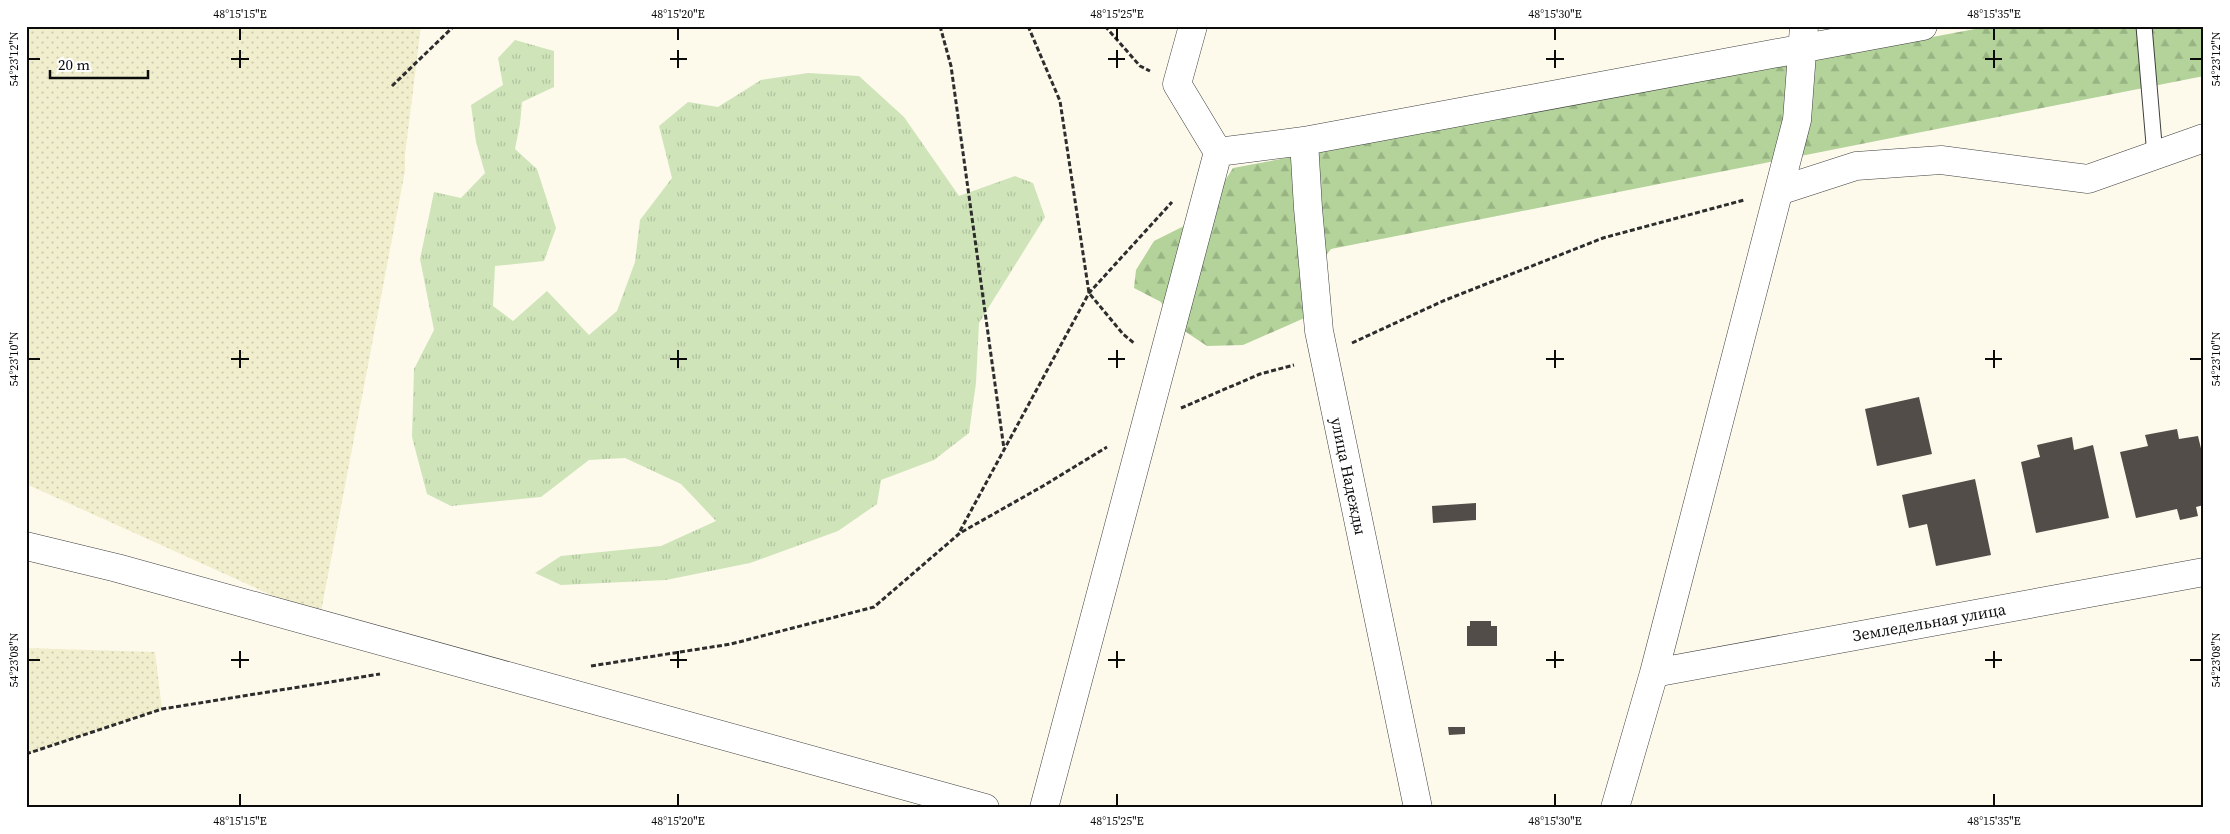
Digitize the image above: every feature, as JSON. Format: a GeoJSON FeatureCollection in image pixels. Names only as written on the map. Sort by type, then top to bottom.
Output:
{"type":"FeatureCollection","features":[{"type":"Feature","properties":{"kind":"street"},"geometry":{"type":"LineString","coordinates":[[1044,808],[1218,152],[1177,84],[1193,26]]}},
{"type":"Feature","properties":{"kind":"street"},"geometry":{"type":"LineString","coordinates":[[1218,152],[1304,141],[1804,37],[1923,26]]}},
{"type":"Feature","properties":{"kind":"street"},"geometry":{"type":"LineString","coordinates":[[1615,808],[1654,673],[1797,120],[1804,37]]}},
{"type":"Feature","properties":{"kind":"street"},"geometry":{"type":"LineString","coordinates":[[1779,190],[1856,166],[1941,160],[2088,179],[2204,138]]}},
{"type":"Feature","properties":{"kind":"street","name":"улица Надежды"},"geometry":{"type":"LineString","coordinates":[[1304,141],[1319,331],[1418,808]]}},
{"type":"Feature","properties":{"kind":"street"},"geometry":{"type":"LineString","coordinates":[[26,546],[268,609],[985,808]]}},
{"type":"Feature","properties":{"kind":"street","name":"Земледельная улица"},"geometry":{"type":"LineString","coordinates":[[1654,673],[2204,572]]}},
{"type":"Feature","properties":{"kind":"lane"},"geometry":{"type":"LineString","coordinates":[[2144,26],[2155,156]]}},
{"type":"Feature","properties":{"kind":"path"},"geometry":{"type":"LineString","coordinates":[[392,86],[454,26]]}},
{"type":"Feature","properties":{"kind":"path"},"geometry":{"type":"LineString","coordinates":[[940,26],[950,66],[1004,450]]}},
{"type":"Feature","properties":{"kind":"path"},"geometry":{"type":"LineString","coordinates":[[1028,26],[1060,101],[1088,293],[1123,334],[1161,366]]}},
{"type":"Feature","properties":{"kind":"path"},"geometry":{"type":"LineString","coordinates":[[1105,26],[1140,66],[1177,84]]}},
{"type":"Feature","properties":{"kind":"path"},"geometry":{"type":"LineString","coordinates":[[585,666],[732,644],[874,607],[960,533],[1043,486],[1146,423],[1260,374],[1324,356],[1443,301],[1603,238],[1779,190]]}},
{"type":"Feature","properties":{"kind":"path"},"geometry":{"type":"LineString","coordinates":[[960,533],[1088,293],[1173,202]]}},
{"type":"Feature","properties":{"kind":"path"},"geometry":{"type":"LineString","coordinates":[[26,754],[162,709],[384,673]]}},
{"type":"Feature","properties":{"kind":"shaded area"},"geometry":{"type":"Polygon","coordinates":[[[26,26],[421,26],[405,155],[405,171],[320,617],[26,484],[26,26]]]}},
{"type":"Feature","properties":{"kind":"shaded area"},"geometry":{"type":"Polygon","coordinates":[[[26,648],[155,652],[162,709],[26,754],[26,648]]]}},
{"type":"Feature","properties":{"kind":"green space"},"geometry":{"type":"Polygon","coordinates":[[[1991,26],[2204,26],[2204,76],[1331,249],[1319,264],[1309,316],[1243,345],[1207,346],[1177,326],[1161,302],[1134,288],[1136,270],[1154,241],[1202,217],[1233,168],[1991,26]]]}},
{"type":"Feature","properties":{"kind":"green space"},"geometry":{"type":"Polygon","coordinates":[[[515,40],[554,51],[554,87],[522,102],[515,149],[537,169],[556,228],[544,261],[495,266],[493,306],[513,321],[547,291],[589,335],[617,311],[635,262],[640,220],[672,178],[659,126],[688,102],[718,107],[761,80],[808,73],[859,76],[904,117],[959,196],[1015,176],[1033,183],[1045,217],[979,323],[976,383],[969,433],[934,460],[881,480],[877,504],[838,531],[750,563],[666,580],[561,585],[535,573],[561,556],[661,546],[716,521],[681,484],[625,458],[589,460],[541,497],[451,506],[427,494],[412,437],[414,369],[434,330],[420,259],[434,192],[461,198],[485,173],[476,142],[471,105],[503,85],[498,58],[515,40]]]}},
{"type":"Feature","properties":{"kind":"building"},"geometry":{"type":"Polygon","coordinates":[[[1919,397],[1932,454],[1877,466],[1865,409],[1919,397]]]}},
{"type":"Feature","properties":{"kind":"building"},"geometry":{"type":"Polygon","coordinates":[[[2177,429],[2179,439],[2198,436],[2204,461],[2204,505],[2196,507],[2198,516],[2180,520],[2177,509],[2136,518],[2120,452],[2148,446],[2145,435],[2177,429]]]}},
{"type":"Feature","properties":{"kind":"building"},"geometry":{"type":"Polygon","coordinates":[[[2072,437],[2074,450],[2093,445],[2109,518],[2036,533],[2021,462],[2040,457],[2037,445],[2072,437]]]}},
{"type":"Feature","properties":{"kind":"building"},"geometry":{"type":"Polygon","coordinates":[[[1975,479],[1991,555],[1936,566],[1927,524],[1909,528],[1902,495],[1975,479]]]}},
{"type":"Feature","properties":{"kind":"building"},"geometry":{"type":"Polygon","coordinates":[[[1476,503],[1476,520],[1433,523],[1432,506],[1476,503]]]}},
{"type":"Feature","properties":{"kind":"building"},"geometry":{"type":"Polygon","coordinates":[[[1470,621],[1491,621],[1491,626],[1497,626],[1497,646],[1467,646],[1467,626],[1470,626],[1470,621]]]}},
{"type":"Feature","properties":{"kind":"building"},"geometry":{"type":"Polygon","coordinates":[[[1448,727],[1465,727],[1465,734],[1449,735],[1448,727]]]}}]}
